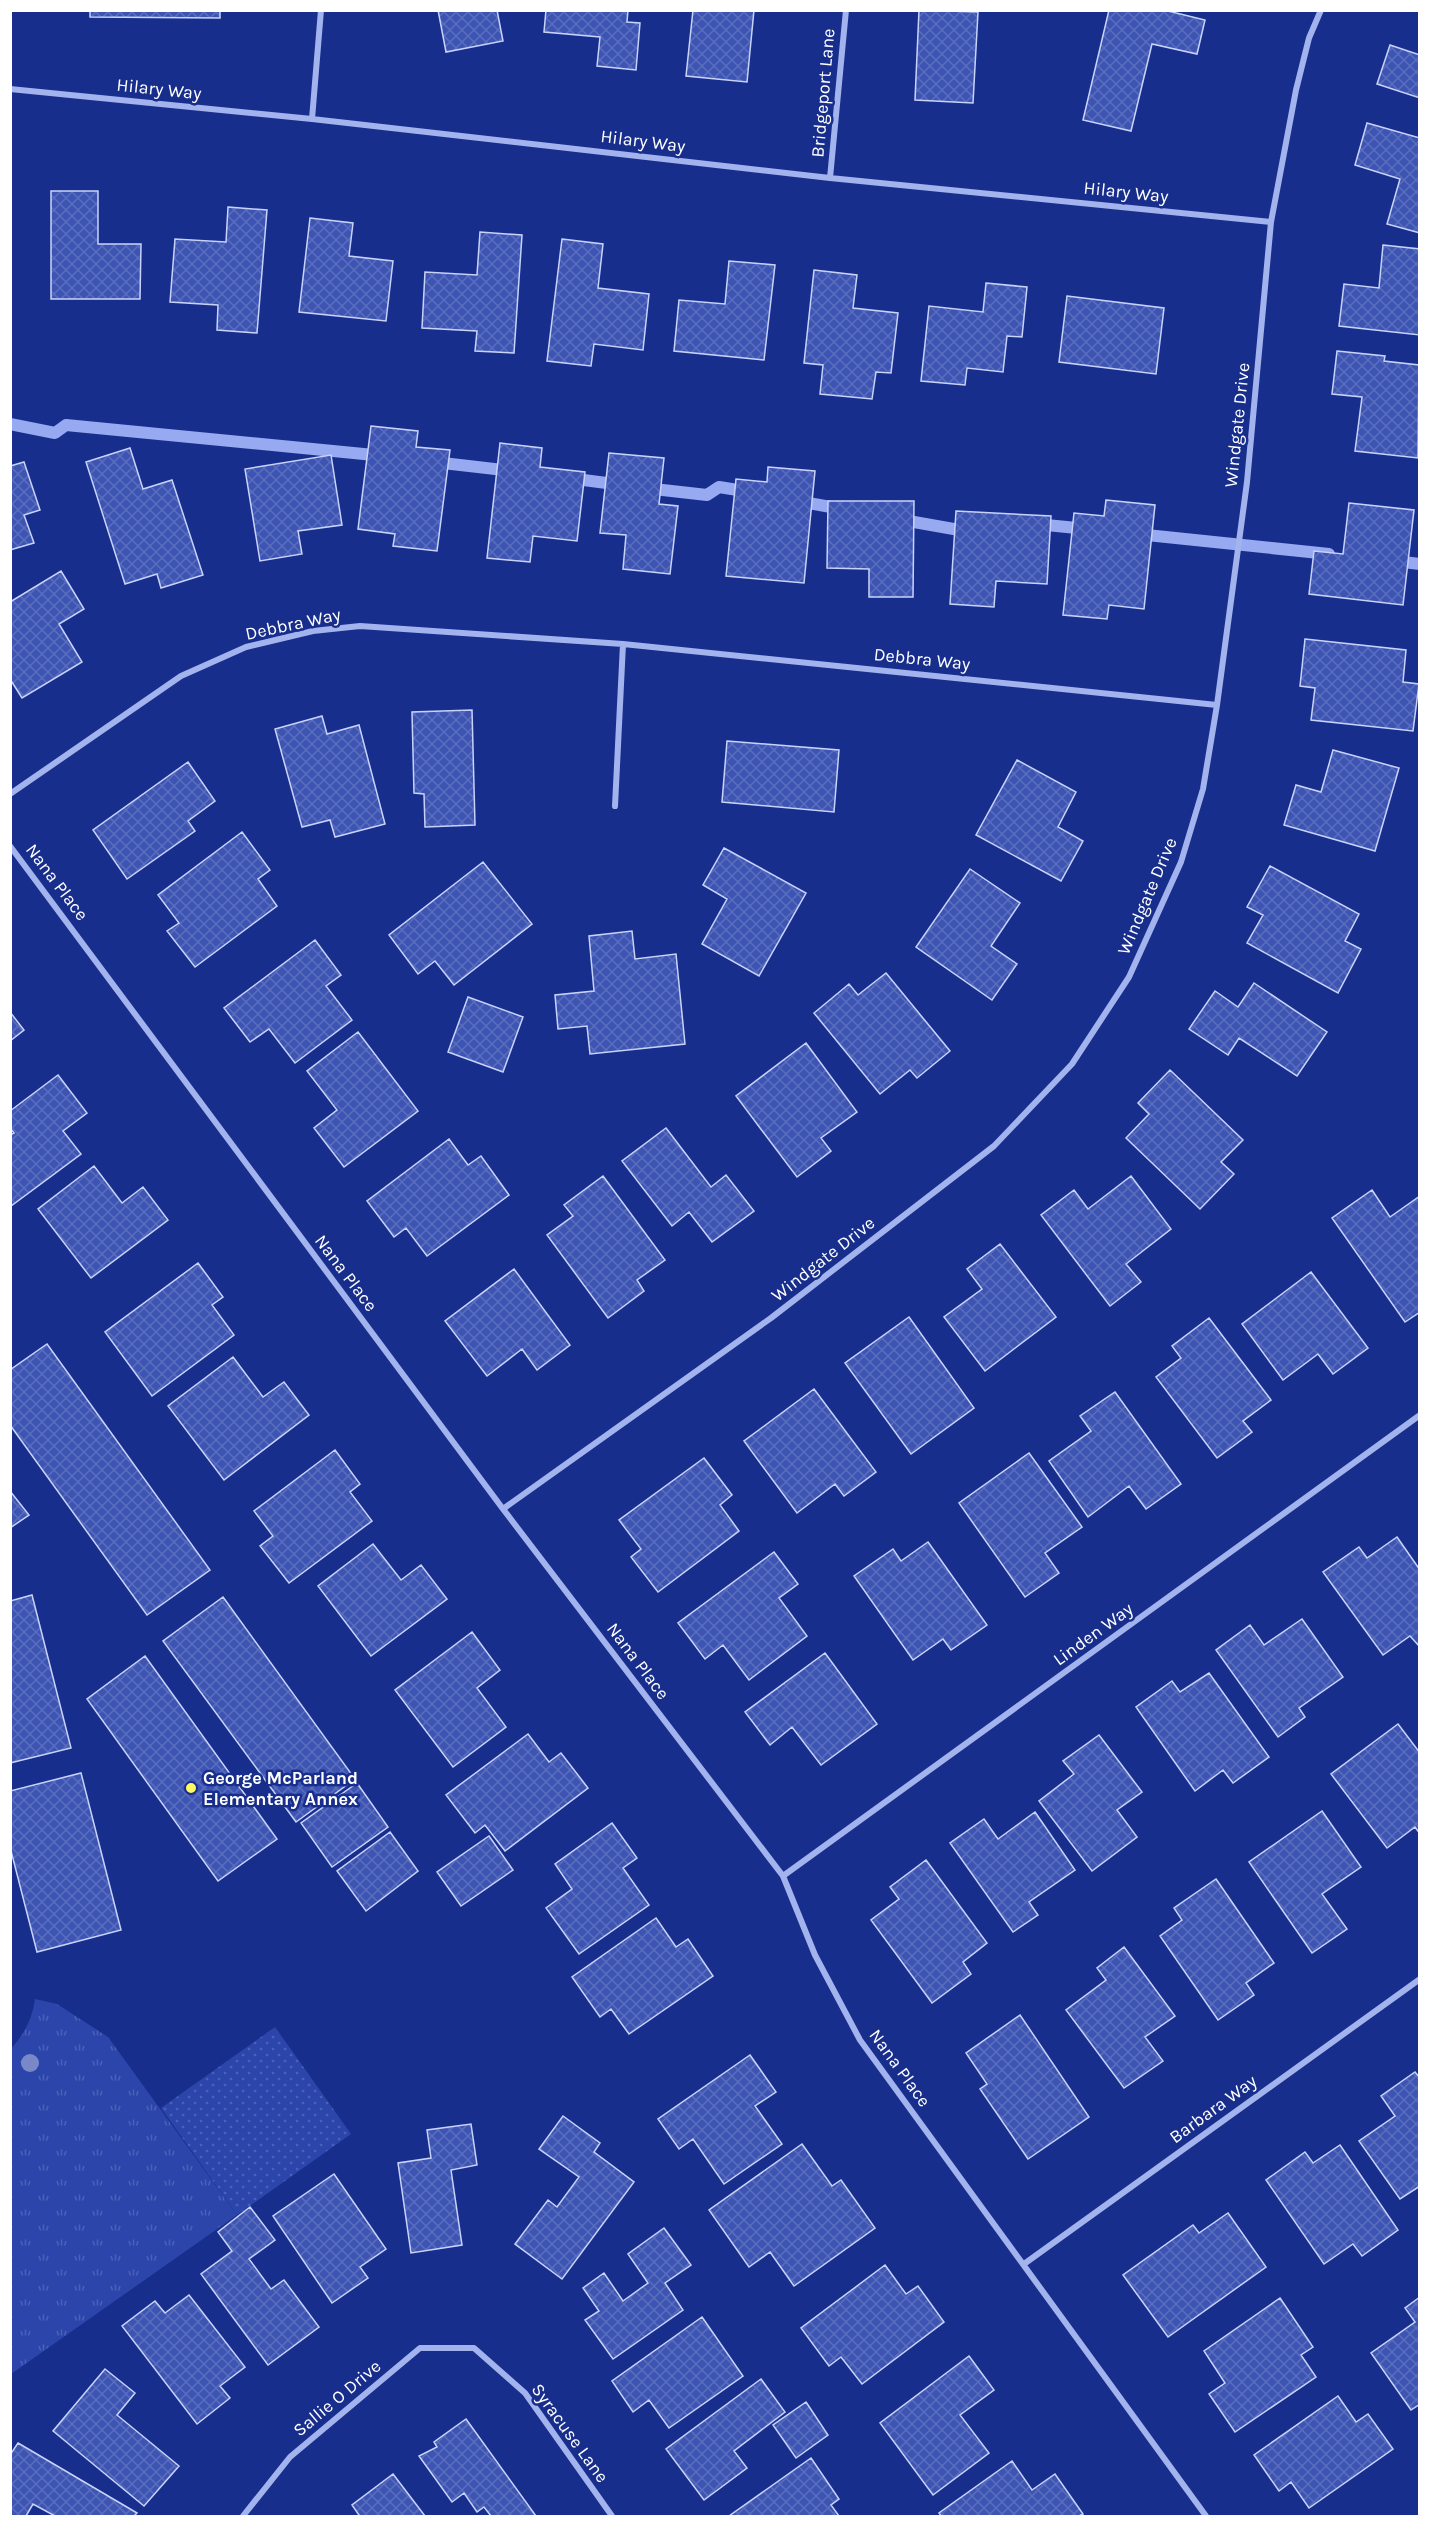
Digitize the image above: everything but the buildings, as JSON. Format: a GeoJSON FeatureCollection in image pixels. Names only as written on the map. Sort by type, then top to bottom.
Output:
{"type":"FeatureCollection","features":[{"type":"Feature","properties":{"kind":"street"},"geometry":{"type":"LineString","coordinates":[[312,118],[321,10]]}},
{"type":"Feature","properties":{"kind":"street","name":"Bridgeport Lane"},"geometry":{"type":"LineString","coordinates":[[830,178],[846,10]]}},
{"type":"Feature","properties":{"kind":"street","name":"Windgate Drive"},"geometry":{"type":"LineString","coordinates":[[503,1509],[771,1318],[994,1146],[1072,1065],[1129,977],[1181,862],[1203,789],[1217,705],[1247,482],[1271,222],[1296,90],[1310,38],[1321,10]]}},
{"type":"Feature","properties":{"kind":"street","name":"Hilary Way"},"geometry":{"type":"LineString","coordinates":[[10,89],[312,118],[830,178],[1271,222]]}},
{"type":"Feature","properties":{"kind":"street","name":"Debbra Way"},"geometry":{"type":"LineString","coordinates":[[10,794],[182,676],[246,647],[313,631],[360,626],[624,644],[1217,705]]}},
{"type":"Feature","properties":{"kind":"street"},"geometry":{"type":"LineString","coordinates":[[615,806],[624,644]]}},
{"type":"Feature","properties":{"kind":"street","name":"Nana Place"},"geometry":{"type":"LineString","coordinates":[[10,846],[503,1509],[783,1876],[815,1955],[860,2040],[1206,2517]]}},
{"type":"Feature","properties":{"kind":"street","name":"Linden Way"},"geometry":{"type":"LineString","coordinates":[[783,1876],[1419,1415]]}},
{"type":"Feature","properties":{"kind":"street","name":"Barbara Way"},"geometry":{"type":"LineString","coordinates":[[1024,2264],[1419,1980]]}},
{"type":"Feature","properties":{"kind":"street","name":"Sallie O Drive"},"geometry":{"type":"LineString","coordinates":[[243,2517],[290,2457],[420,2348],[474,2348]]}},
{"type":"Feature","properties":{"kind":"street","name":"Syracuse Lane"},"geometry":{"type":"LineString","coordinates":[[474,2348],[525,2393],[612,2517]]}},
{"type":"Feature","properties":{"kind":"green space"},"geometry":{"type":"Polygon","coordinates":[[[35,1999],[57,2004],[108,2037],[237,2215],[11,2374],[11,2049],[27,2026],[35,1999]]]}},
{"type":"Feature","properties":{"kind":"green space"},"geometry":{"type":"Polygon","coordinates":[[[275,2027],[351,2134],[237,2215],[161,2108],[275,2027]]]}},
{"type":"Feature","properties":{"kind":"waterway"},"geometry":{"type":"LineString","coordinates":[[10,424],[55,433],[66,425],[384,456]]}},
{"type":"Feature","properties":{"kind":"waterway"},"geometry":{"type":"LineString","coordinates":[[434,462],[512,471]]}},
{"type":"Feature","properties":{"kind":"waterway"},"geometry":{"type":"LineString","coordinates":[[568,478],[622,485]]}},
{"type":"Feature","properties":{"kind":"waterway"},"geometry":{"type":"LineString","coordinates":[[645,488],[707,495],[719,487],[750,492]]}},
{"type":"Feature","properties":{"kind":"waterway"},"geometry":{"type":"LineString","coordinates":[[797,501],[842,509]]}},
{"type":"Feature","properties":{"kind":"waterway"},"geometry":{"type":"LineString","coordinates":[[897,519],[965,531],[968,529]]}},
{"type":"Feature","properties":{"kind":"waterway"},"geometry":{"type":"LineString","coordinates":[[1036,524],[1087,529]]}},
{"type":"Feature","properties":{"kind":"waterway"},"geometry":{"type":"LineString","coordinates":[[1137,534],[1329,554]]}},
{"type":"Feature","properties":{"kind":"waterway"},"geometry":{"type":"LineString","coordinates":[[1394,561],[1420,564]]}},
{"type":"Feature","properties":{"kind":"place","name":"George McParland Elementary Annex"},"geometry":{"type":"Point","coordinates":[191,1788]}}]}
